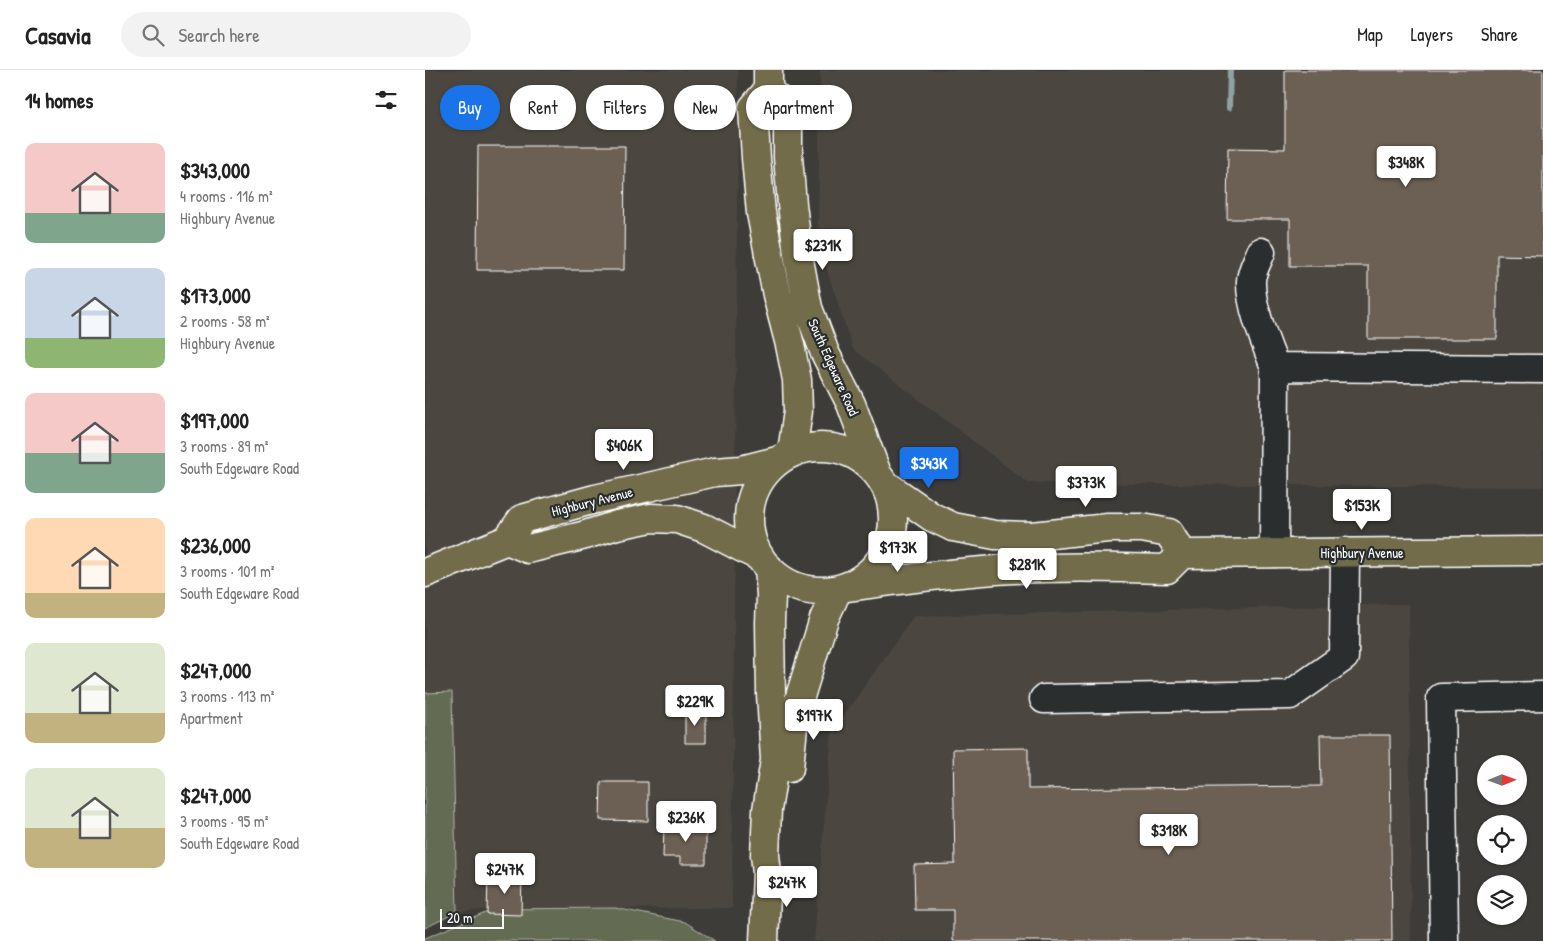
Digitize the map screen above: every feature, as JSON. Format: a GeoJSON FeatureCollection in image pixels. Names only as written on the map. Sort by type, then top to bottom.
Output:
{"type":"FeatureCollection","features":[{"type":"Feature","properties":{"kind":"main road","name":"South Edgeware Road"},"geometry":{"type":"LineString","coordinates":[[784,457],[798,411],[797,380],[777,295],[761,213],[755,158],[753,108],[768,80],[788,109],[788,157],[792,204],[798,254],[808,308],[825,353],[851,404],[881,478]]}},
{"type":"Feature","properties":{"kind":"main road"},"geometry":{"type":"LineString","coordinates":[[814,446],[837,448],[859,456],[881,478],[932,517],[953,527],[995,535],[1032,536],[1108,528],[1142,528],[1169,533],[1182,554],[1167,570],[1057,568],[998,570],[950,574],[824,592],[799,588],[777,576],[765,563],[751,538],[750,510],[753,495],[762,476],[784,457],[814,446]]}},
{"type":"Feature","properties":{"kind":"main road","name":"Highbury Avenue"},"geometry":{"type":"LineString","coordinates":[[765,563],[704,528],[677,519],[651,518],[617,525],[582,536],[528,549],[507,540],[522,519],[595,499],[715,472],[741,470],[784,457]]}},
{"type":"Feature","properties":{"kind":"main road"},"geometry":{"type":"LineString","coordinates":[[767,873],[779,857],[794,716],[824,620],[843,588],[871,572],[880,562],[890,544],[894,524],[893,504],[881,478]]}},
{"type":"Feature","properties":{"kind":"main road"},"geometry":{"type":"LineString","coordinates":[[425,573],[507,540]]}},
{"type":"Feature","properties":{"kind":"main road","name":"Highbury Avenue"},"geometry":{"type":"LineString","coordinates":[[1182,554],[1543,550]]}},
{"type":"Feature","properties":{"kind":"main road"},"geometry":{"type":"LineString","coordinates":[[765,563],[771,595],[771,694],[775,760],[767,810],[765,941]]}},
{"type":"Feature","properties":{"kind":"lane"},"geometry":{"type":"LineString","coordinates":[[1261,252],[1251,280],[1254,303],[1275,368],[1274,553]]}},
{"type":"Feature","properties":{"kind":"lane"},"geometry":{"type":"LineString","coordinates":[[1275,368],[1543,369]]}},
{"type":"Feature","properties":{"kind":"lane"},"geometry":{"type":"LineString","coordinates":[[1044,699],[1290,695],[1344,657],[1345,552]]}},
{"type":"Feature","properties":{"kind":"lane"},"geometry":{"type":"LineString","coordinates":[[1444,941],[1441,698],[1543,696]]}},
{"type":"Feature","properties":{"kind":"shaded area"},"geometry":{"type":"Polygon","coordinates":[[[425,70],[738,70],[732,908],[495,909],[457,912],[452,693],[425,693],[425,70]]]}},
{"type":"Feature","properties":{"kind":"shaded area"},"geometry":{"type":"Polygon","coordinates":[[[820,70],[1543,70],[1543,487],[1028,483],[853,349],[818,243],[819,130],[852,130],[852,85],[820,85],[820,70]]]}},
{"type":"Feature","properties":{"kind":"shaded area"},"geometry":{"type":"Polygon","coordinates":[[[1409,604],[1411,941],[814,941],[832,732],[914,616],[1409,604]]]}},
{"type":"Feature","properties":{"kind":"green space"},"geometry":{"type":"Polygon","coordinates":[[[452,692],[457,912],[425,928],[425,693],[452,692]]]}},
{"type":"Feature","properties":{"kind":"green space"},"geometry":{"type":"Polygon","coordinates":[[[615,908],[685,922],[715,941],[425,941],[425,938],[495,909],[615,908]]]}},
{"type":"Feature","properties":{"kind":"building"},"geometry":{"type":"Polygon","coordinates":[[[1285,70],[1543,70],[1543,256],[1497,255],[1497,339],[1368,339],[1368,266],[1290,266],[1290,219],[1227,219],[1228,148],[1285,149],[1285,70]]]}},
{"type":"Feature","properties":{"kind":"building"},"geometry":{"type":"Polygon","coordinates":[[[478,146],[625,146],[624,270],[477,270],[478,146]]]}},
{"type":"Feature","properties":{"kind":"building"},"geometry":{"type":"Polygon","coordinates":[[[685,711],[706,711],[706,743],[685,743],[685,711]]]}},
{"type":"Feature","properties":{"kind":"building"},"geometry":{"type":"Polygon","coordinates":[[[1320,735],[1390,735],[1392,941],[953,941],[953,910],[915,910],[914,865],[955,864],[953,749],[1028,748],[1028,789],[1321,786],[1320,735]]]}},
{"type":"Feature","properties":{"kind":"building"},"geometry":{"type":"Polygon","coordinates":[[[601,782],[648,782],[648,821],[600,820],[601,782]]]}},
{"type":"Feature","properties":{"kind":"building"},"geometry":{"type":"Polygon","coordinates":[[[680,822],[706,822],[706,864],[680,864],[680,857],[663,857],[664,826],[680,826],[680,822]]]}},
{"type":"Feature","properties":{"kind":"building"},"geometry":{"type":"Polygon","coordinates":[[[488,875],[522,876],[521,915],[487,914],[488,875]]]}},
{"type":"Feature","properties":{"kind":"waterway"},"geometry":{"type":"LineString","coordinates":[[1229,108],[1230,70]]}}]}
